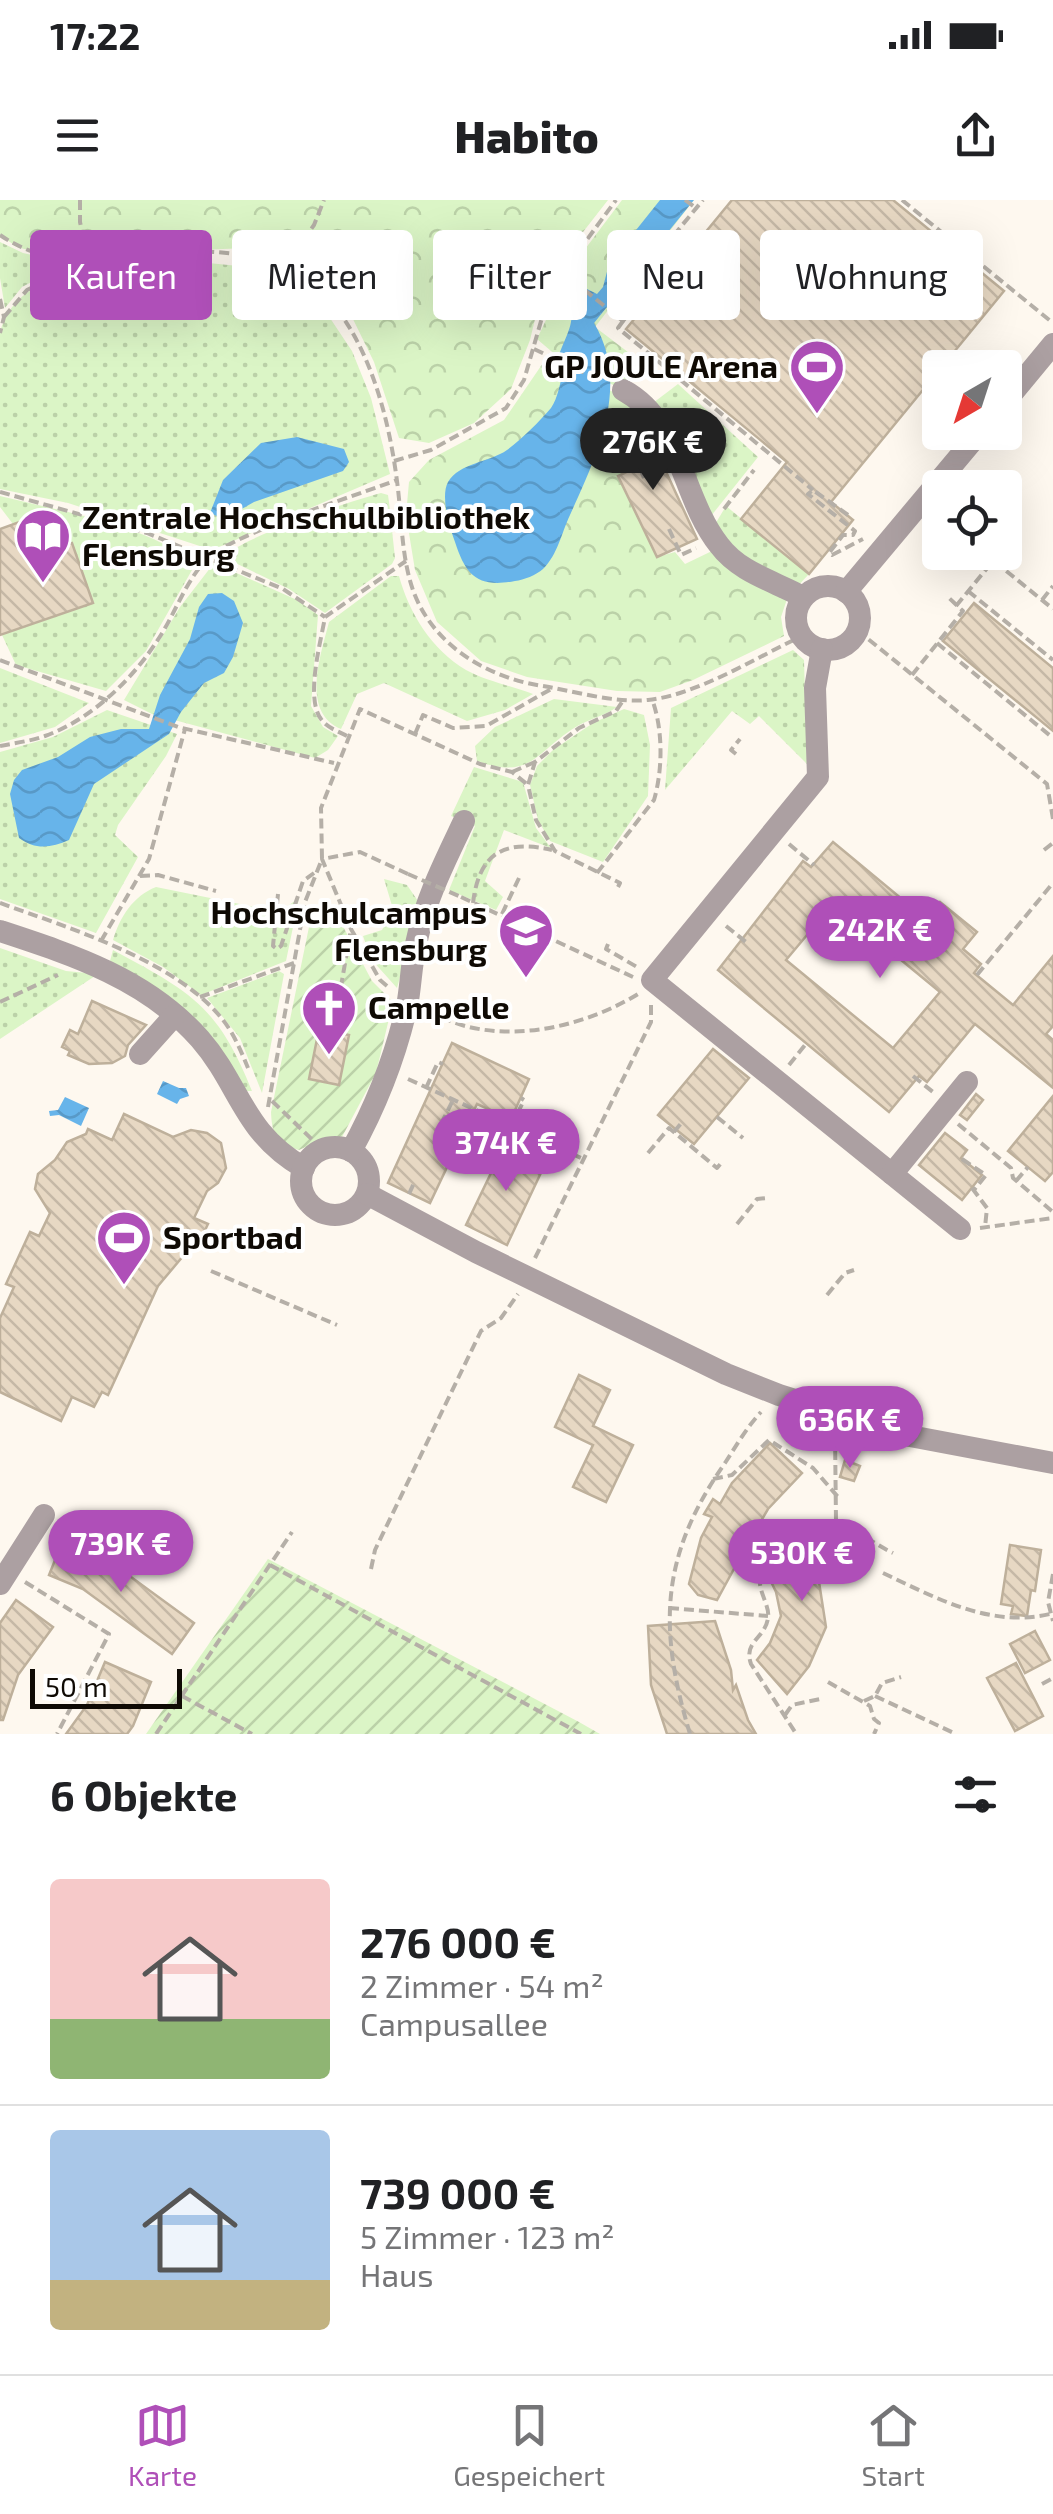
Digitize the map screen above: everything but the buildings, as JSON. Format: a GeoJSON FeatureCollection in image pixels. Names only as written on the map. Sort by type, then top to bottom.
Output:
{"type":"FeatureCollection","features":[{"type":"Feature","properties":{"kind":"street"},"geometry":{"type":"LineString","coordinates":[[1022,381],[1053,344]]}},
{"type":"Feature","properties":{"kind":"street"},"geometry":{"type":"LineString","coordinates":[[623,390],[650,410],[711,533],[744,569],[804,597]]}},
{"type":"Feature","properties":{"kind":"street"},"geometry":{"type":"LineString","coordinates":[[846,592],[965,450]]}},
{"type":"Feature","properties":{"kind":"street"},"geometry":{"type":"LineString","coordinates":[[824,586],[846,592],[858,608],[857,630],[846,644],[822,649],[802,636],[796,616],[804,597],[824,586]]}},
{"type":"Feature","properties":{"kind":"street"},"geometry":{"type":"LineString","coordinates":[[822,649],[815,688],[818,778],[708,911],[641,978],[960,1229]]}},
{"type":"Feature","properties":{"kind":"street"},"geometry":{"type":"LineString","coordinates":[[351,1151],[390,1071],[431,892],[464,821]]}},
{"type":"Feature","properties":{"kind":"street"},"geometry":{"type":"LineString","coordinates":[[0,930],[92,962],[138,987],[175,1015],[200,1039],[256,1128],[288,1159],[304,1168]]}},
{"type":"Feature","properties":{"kind":"street"},"geometry":{"type":"LineString","coordinates":[[140,1054],[175,1015]]}},
{"type":"Feature","properties":{"kind":"street"},"geometry":{"type":"LineString","coordinates":[[892,1174],[967,1082]]}},
{"type":"Feature","properties":{"kind":"street"},"geometry":{"type":"LineString","coordinates":[[338,1147],[351,1151],[368,1169],[367,1194],[346,1213],[323,1213],[306,1199],[301,1181],[304,1168],[322,1149],[338,1147]]}},
{"type":"Feature","properties":{"kind":"street"},"geometry":{"type":"LineString","coordinates":[[367,1194],[726,1374],[778,1395],[910,1436],[1053,1463]]}},
{"type":"Feature","properties":{"kind":"street"},"geometry":{"type":"LineString","coordinates":[[4,1578],[44,1515]]}},
{"type":"Feature","properties":{"kind":"path"},"geometry":{"type":"LineString","coordinates":[[80,200],[81,230]]}},
{"type":"Feature","properties":{"kind":"path"},"geometry":{"type":"LineString","coordinates":[[310,230],[324,200]]}},
{"type":"Feature","properties":{"kind":"path"},"geometry":{"type":"LineString","coordinates":[[587,239],[616,200]]}},
{"type":"Feature","properties":{"kind":"path"},"geometry":{"type":"LineString","coordinates":[[685,200],[695,208]]}},
{"type":"Feature","properties":{"kind":"path"},"geometry":{"type":"LineString","coordinates":[[677,230],[702,200]]}},
{"type":"Feature","properties":{"kind":"path"},"geometry":{"type":"LineString","coordinates":[[902,200],[1053,323]]}},
{"type":"Feature","properties":{"kind":"path"},"geometry":{"type":"LineString","coordinates":[[0,234],[18,247],[30,249]]}},
{"type":"Feature","properties":{"kind":"path"},"geometry":{"type":"LineString","coordinates":[[0,333],[4,317],[30,289]]}},
{"type":"Feature","properties":{"kind":"path"},"geometry":{"type":"LineString","coordinates":[[587,292],[607,308]]}},
{"type":"Feature","properties":{"kind":"path"},"geometry":{"type":"LineString","coordinates":[[0,299],[4,317]]}},
{"type":"Feature","properties":{"kind":"path"},"geometry":{"type":"LineString","coordinates":[[344,320],[368,364],[390,434],[414,595],[433,627],[458,652],[489,671],[524,684],[624,699],[652,699],[690,688],[802,636]]}},
{"type":"Feature","properties":{"kind":"path"},"geometry":{"type":"LineString","coordinates":[[394,461],[431,450],[506,408],[524,380],[542,320]]}},
{"type":"Feature","properties":{"kind":"path"},"geometry":{"type":"LineString","coordinates":[[621,320],[618,328],[848,516]]}},
{"type":"Feature","properties":{"kind":"path"},"geometry":{"type":"LineString","coordinates":[[534,349],[623,390]]}},
{"type":"Feature","properties":{"kind":"path"},"geometry":{"type":"LineString","coordinates":[[644,478],[638,463],[671,447]]}},
{"type":"Feature","properties":{"kind":"path"},"geometry":{"type":"LineString","coordinates":[[669,529],[681,555],[711,533],[754,470]]}},
{"type":"Feature","properties":{"kind":"path"},"geometry":{"type":"LineString","coordinates":[[0,746],[45,736],[106,700],[161,636],[180,596],[209,557],[244,538],[397,480]]}},
{"type":"Feature","properties":{"kind":"path"},"geometry":{"type":"LineString","coordinates":[[813,490],[808,494],[855,531],[853,535],[843,535],[829,553],[865,538],[884,550]]}},
{"type":"Feature","properties":{"kind":"path"},"geometry":{"type":"LineString","coordinates":[[0,492],[134,528],[283,589],[325,616]]}},
{"type":"Feature","properties":{"kind":"path"},"geometry":{"type":"LineString","coordinates":[[347,736],[329,727],[317,712],[314,695],[325,616],[406,561]]}},
{"type":"Feature","properties":{"kind":"path"},"geometry":{"type":"LineString","coordinates":[[956,606],[986,570]]}},
{"type":"Feature","properties":{"kind":"path"},"geometry":{"type":"LineString","coordinates":[[1004,570],[1053,610]]}},
{"type":"Feature","properties":{"kind":"path"},"geometry":{"type":"LineString","coordinates":[[1042,600],[1053,586]]}},
{"type":"Feature","properties":{"kind":"path"},"geometry":{"type":"LineString","coordinates":[[968,591],[1053,660]]}},
{"type":"Feature","properties":{"kind":"path"},"geometry":{"type":"LineString","coordinates":[[912,675],[942,645],[965,612],[948,598]]}},
{"type":"Feature","properties":{"kind":"path"},"geometry":{"type":"LineString","coordinates":[[857,630],[1046,784],[1053,819]]}},
{"type":"Feature","properties":{"kind":"path"},"geometry":{"type":"LineString","coordinates":[[942,645],[1053,738]]}},
{"type":"Feature","properties":{"kind":"path"},"geometry":{"type":"LineString","coordinates":[[0,660],[181,728],[336,763]]}},
{"type":"Feature","properties":{"kind":"path"},"geometry":{"type":"LineString","coordinates":[[414,734],[423,715],[453,728],[486,726],[553,688]]}},
{"type":"Feature","properties":{"kind":"path"},"geometry":{"type":"LineString","coordinates":[[512,772],[535,762],[579,728],[616,711],[624,699]]}},
{"type":"Feature","properties":{"kind":"path"},"geometry":{"type":"LineString","coordinates":[[597,872],[654,800],[660,720],[652,699]]}},
{"type":"Feature","properties":{"kind":"path"},"geometry":{"type":"LineString","coordinates":[[322,859],[360,852],[641,978],[637,996],[570,1023],[529,1032],[466,1026],[407,1003],[380,980],[350,930],[322,859],[321,808],[360,709],[480,764],[512,772],[528,784]]}},
{"type":"Feature","properties":{"kind":"path"},"geometry":{"type":"LineString","coordinates":[[0,1002],[92,962],[106,930],[149,859],[181,728]]}},
{"type":"Feature","properties":{"kind":"path"},"geometry":{"type":"LineString","coordinates":[[736,754],[731,750],[740,739]]}},
{"type":"Feature","properties":{"kind":"path"},"geometry":{"type":"LineString","coordinates":[[535,762],[528,784],[536,820],[555,851]]}},
{"type":"Feature","properties":{"kind":"path"},"geometry":{"type":"LineString","coordinates":[[773,832],[814,865]]}},
{"type":"Feature","properties":{"kind":"path"},"geometry":{"type":"LineString","coordinates":[[1044,850],[1053,842]]}},
{"type":"Feature","properties":{"kind":"path"},"geometry":{"type":"LineString","coordinates":[[473,903],[479,872],[500,851],[516,845],[555,851],[620,883],[618,887]]}},
{"type":"Feature","properties":{"kind":"path"},"geometry":{"type":"LineString","coordinates":[[256,1128],[267,1114],[305,902],[322,859]]}},
{"type":"Feature","properties":{"kind":"path"},"geometry":{"type":"LineString","coordinates":[[278,894],[272,946],[277,949],[303,882],[318,870]]}},
{"type":"Feature","properties":{"kind":"path"},"geometry":{"type":"LineString","coordinates":[[140,876],[158,876],[216,891]]}},
{"type":"Feature","properties":{"kind":"path"},"geometry":{"type":"LineString","coordinates":[[501,916],[519,878]]}},
{"type":"Feature","properties":{"kind":"path"},"geometry":{"type":"LineString","coordinates":[[976,976],[1053,883]]}},
{"type":"Feature","properties":{"kind":"path"},"geometry":{"type":"LineString","coordinates":[[708,911],[746,942]]}},
{"type":"Feature","properties":{"kind":"path"},"geometry":{"type":"LineString","coordinates":[[332,1032],[350,930]]}},
{"type":"Feature","properties":{"kind":"path"},"geometry":{"type":"LineString","coordinates":[[608,944],[606,949],[627,960]]}},
{"type":"Feature","properties":{"kind":"path"},"geometry":{"type":"LineString","coordinates":[[200,997],[294,963]]}},
{"type":"Feature","properties":{"kind":"path"},"geometry":{"type":"LineString","coordinates":[[371,1569],[376,1550],[482,1331],[501,1318],[516,1299],[650,1022]]}},
{"type":"Feature","properties":{"kind":"path"},"geometry":{"type":"LineString","coordinates":[[426,1088],[438,1062],[443,1064]]}},
{"type":"Feature","properties":{"kind":"path"},"geometry":{"type":"LineString","coordinates":[[390,1071],[581,1158]]}},
{"type":"Feature","properties":{"kind":"path"},"geometry":{"type":"LineString","coordinates":[[511,1126],[524,1100],[521,1098]]}},
{"type":"Feature","properties":{"kind":"path"},"geometry":{"type":"LineString","coordinates":[[270,1100],[322,1149]]}},
{"type":"Feature","properties":{"kind":"path"},"geometry":{"type":"LineString","coordinates":[[441,1124],[453,1100]]}},
{"type":"Feature","properties":{"kind":"path"},"geometry":{"type":"LineString","coordinates":[[943,1112],[1011,1168],[1016,1181],[1053,1215]]}},
{"type":"Feature","properties":{"kind":"path"},"geometry":{"type":"LineString","coordinates":[[717,1116],[743,1138]]}},
{"type":"Feature","properties":{"kind":"path"},"geometry":{"type":"LineString","coordinates":[[674,1132],[683,1121]]}},
{"type":"Feature","properties":{"kind":"path"},"geometry":{"type":"LineString","coordinates":[[648,1153],[669,1128],[718,1168],[723,1161]]}},
{"type":"Feature","properties":{"kind":"path"},"geometry":{"type":"LineString","coordinates":[[519,1165],[526,1151],[518,1147],[525,1133]]}},
{"type":"Feature","properties":{"kind":"path"},"geometry":{"type":"LineString","coordinates":[[962,1159],[986,1176],[973,1189],[986,1208],[985,1228]]}},
{"type":"Feature","properties":{"kind":"path"},"geometry":{"type":"LineString","coordinates":[[1016,1181],[1028,1167]]}},
{"type":"Feature","properties":{"kind":"path"},"geometry":{"type":"LineString","coordinates":[[737,1224],[757,1200],[767,1198]]}},
{"type":"Feature","properties":{"kind":"path"},"geometry":{"type":"LineString","coordinates":[[960,1229],[1053,1215]]}},
{"type":"Feature","properties":{"kind":"path"},"geometry":{"type":"LineString","coordinates":[[827,1296],[845,1273],[854,1270]]}},
{"type":"Feature","properties":{"kind":"path"},"geometry":{"type":"LineString","coordinates":[[211,1271],[337,1325]]}},
{"type":"Feature","properties":{"kind":"path"},"geometry":{"type":"LineString","coordinates":[[690,1734],[673,1680],[668,1608],[674,1564],[690,1521],[713,1479],[756,1417],[778,1395]]}},
{"type":"Feature","properties":{"kind":"path"},"geometry":{"type":"LineString","coordinates":[[836,1521],[838,1496],[833,1461],[840,1416]]}},
{"type":"Feature","properties":{"kind":"path"},"geometry":{"type":"LineString","coordinates":[[713,1479],[732,1474],[770,1440],[813,1468],[838,1496]]}},
{"type":"Feature","properties":{"kind":"path"},"geometry":{"type":"LineString","coordinates":[[796,1532],[811,1524],[836,1521],[893,1553]]}},
{"type":"Feature","properties":{"kind":"path"},"geometry":{"type":"LineString","coordinates":[[156,1734],[292,1532]]}},
{"type":"Feature","properties":{"kind":"path"},"geometry":{"type":"LineString","coordinates":[[270,1565],[580,1734]]}},
{"type":"Feature","properties":{"kind":"path"},"geometry":{"type":"LineString","coordinates":[[883,1573],[975,1612],[1026,1620],[1051,1617],[1048,1602],[1053,1574]]}},
{"type":"Feature","properties":{"kind":"path"},"geometry":{"type":"LineString","coordinates":[[764,1576],[760,1584],[769,1616],[747,1654],[796,1733]]}},
{"type":"Feature","properties":{"kind":"path"},"geometry":{"type":"LineString","coordinates":[[4,1578],[109,1634],[57,1734]]}},
{"type":"Feature","properties":{"kind":"path"},"geometry":{"type":"LineString","coordinates":[[668,1608],[769,1616]]}},
{"type":"Feature","properties":{"kind":"path"},"geometry":{"type":"LineString","coordinates":[[864,1702],[875,1696],[882,1683],[901,1676]]}},
{"type":"Feature","properties":{"kind":"path"},"geometry":{"type":"LineString","coordinates":[[1042,1684],[1053,1678]]}},
{"type":"Feature","properties":{"kind":"path"},"geometry":{"type":"LineString","coordinates":[[828,1682],[864,1702],[880,1723],[874,1734]]}},
{"type":"Feature","properties":{"kind":"path"},"geometry":{"type":"LineString","coordinates":[[182,1696],[252,1734]]}},
{"type":"Feature","properties":{"kind":"path"},"geometry":{"type":"LineString","coordinates":[[875,1696],[956,1734]]}},
{"type":"Feature","properties":{"kind":"path"},"geometry":{"type":"LineString","coordinates":[[784,1716],[792,1705],[820,1699]]}},
{"type":"Feature","properties":{"kind":"green space"},"geometry":{"type":"Polygon","coordinates":[[[0,200],[608,200],[585,230],[433,230],[433,320],[535,320],[511,389],[474,423],[429,443],[399,438],[374,362],[353,320],[413,320],[413,230],[232,230],[232,249],[212,249],[212,230],[30,230],[30,251],[0,235],[0,200]]]}},
{"type":"Feature","properties":{"kind":"green space"},"geometry":{"type":"Polygon","coordinates":[[[622,200],[694,200],[671,230],[607,230],[607,312],[595,327],[641,362],[625,382],[638,412],[616,423],[629,449],[651,439],[654,432],[665,450],[619,476],[657,557],[675,552],[685,564],[712,551],[787,599],[781,617],[784,636],[660,692],[617,691],[527,677],[481,661],[437,622],[415,570],[406,515],[409,482],[429,460],[504,420],[543,363],[556,363],[613,392],[621,389],[558,357],[537,339],[546,320],[587,320],[587,246],[622,200]]]}},
{"type":"Feature","properties":{"kind":"green space"},"geometry":{"type":"Polygon","coordinates":[[[0,242],[30,255],[30,283],[5,308],[0,242]]]}},
{"type":"Feature","properties":{"kind":"green space"},"geometry":{"type":"Polygon","coordinates":[[[212,263],[232,265],[232,320],[331,320],[352,351],[371,398],[390,474],[212,550],[68,503],[0,489],[0,333],[11,309],[30,291],[30,320],[212,320],[212,263]]]}},
{"type":"Feature","properties":{"kind":"green space"},"geometry":{"type":"Polygon","coordinates":[[[678,384],[758,457],[711,516],[653,403],[678,384]]]}},
{"type":"Feature","properties":{"kind":"green space"},"geometry":{"type":"Polygon","coordinates":[[[381,493],[388,495],[395,558],[325,613],[289,589],[223,557],[274,530],[381,493]]]}},
{"type":"Feature","properties":{"kind":"green space"},"geometry":{"type":"Polygon","coordinates":[[[0,496],[127,529],[196,563],[146,651],[106,691],[16,665],[2,635],[93,602],[72,543],[46,552],[33,517],[13,524],[0,507],[0,496]]]}},
{"type":"Feature","properties":{"kind":"green space"},"geometry":{"type":"Polygon","coordinates":[[[726,506],[809,574],[795,589],[754,566],[714,526],[726,506]]]}},
{"type":"Feature","properties":{"kind":"green space"},"geometry":{"type":"Polygon","coordinates":[[[214,563],[297,600],[318,615],[311,706],[323,727],[338,736],[328,750],[315,758],[152,714],[124,700],[180,607],[214,563]]]}},
{"type":"Feature","properties":{"kind":"green space"},"geometry":{"type":"Polygon","coordinates":[[[391,576],[399,576],[424,629],[454,662],[482,677],[533,694],[505,710],[467,721],[384,683],[357,694],[341,729],[328,721],[317,696],[317,681],[329,622],[391,576]]]}},
{"type":"Feature","properties":{"kind":"green space"},"geometry":{"type":"Polygon","coordinates":[[[793,650],[804,660],[807,764],[759,716],[750,724],[732,711],[665,790],[671,708],[793,650]]]}},
{"type":"Feature","properties":{"kind":"green space"},"geometry":{"type":"Polygon","coordinates":[[[0,668],[89,703],[55,727],[0,743],[0,668]]]}},
{"type":"Feature","properties":{"kind":"green space"},"geometry":{"type":"Polygon","coordinates":[[[554,699],[617,707],[566,733],[523,765],[496,766],[477,761],[475,746],[495,727],[554,699]]]}},
{"type":"Feature","properties":{"kind":"green space"},"geometry":{"type":"Polygon","coordinates":[[[624,709],[644,715],[650,745],[648,796],[603,862],[550,841],[538,820],[530,785],[537,766],[553,750],[593,723],[624,709]]]}},
{"type":"Feature","properties":{"kind":"green space"},"geometry":{"type":"Polygon","coordinates":[[[107,710],[177,734],[118,825],[115,835],[138,857],[96,933],[0,899],[0,752],[53,737],[107,710]]]}},
{"type":"Feature","properties":{"kind":"green space"},"geometry":{"type":"Polygon","coordinates":[[[474,767],[523,782],[536,828],[551,848],[504,830],[485,881],[503,897],[496,910],[449,890],[475,826],[451,816],[474,767]]]}},
{"type":"Feature","properties":{"kind":"green space"},"geometry":{"type":"Polygon","coordinates":[[[384,879],[407,885],[420,904],[397,988],[371,959],[363,936],[382,930],[393,909],[384,879]]]}},
{"type":"Feature","properties":{"kind":"green space"},"geometry":{"type":"Polygon","coordinates":[[[156,887],[279,912],[299,898],[286,961],[201,995],[163,967],[113,940],[128,908],[156,887]]]}},
{"type":"Feature","properties":{"kind":"green space"},"geometry":{"type":"Polygon","coordinates":[[[338,917],[372,981],[393,1002],[376,1073],[342,1137],[299,1150],[277,1137],[271,1112],[309,927],[338,917]]]}},
{"type":"Feature","properties":{"kind":"green space"},"geometry":{"type":"Polygon","coordinates":[[[0,948],[66,971],[98,974],[0,1039],[0,948]]]}},
{"type":"Feature","properties":{"kind":"green space"},"geometry":{"type":"Polygon","coordinates":[[[113,950],[199,1004],[227,1039],[252,1091],[246,1091],[110,961],[113,950]]]}},
{"type":"Feature","properties":{"kind":"green space"},"geometry":{"type":"Polygon","coordinates":[[[279,971],[284,974],[262,1093],[240,1038],[207,998],[279,971]]]}},
{"type":"Feature","properties":{"kind":"green space"},"geometry":{"type":"Polygon","coordinates":[[[268,1559],[579,1722],[600,1734],[146,1734],[268,1559]]]}},
{"type":"Feature","properties":{"kind":"water"},"geometry":{"type":"Polygon","coordinates":[[[660,200],[694,200],[670,230],[636,230],[660,200]]]}},
{"type":"Feature","properties":{"kind":"water"},"geometry":{"type":"Polygon","coordinates":[[[607,272],[607,307],[594,323],[605,347],[610,395],[590,468],[556,550],[543,569],[518,580],[483,581],[469,571],[455,542],[445,504],[448,482],[459,471],[507,450],[551,408],[563,372],[556,363],[571,320],[587,320],[587,289],[597,294],[607,272]]]}},
{"type":"Feature","properties":{"kind":"water"},"geometry":{"type":"Polygon","coordinates":[[[297,437],[344,449],[349,462],[343,471],[254,502],[231,515],[219,517],[210,513],[223,480],[261,443],[297,437]]]}},
{"type":"Feature","properties":{"kind":"water"},"geometry":{"type":"Polygon","coordinates":[[[222,593],[234,601],[243,623],[224,673],[204,683],[169,734],[94,784],[69,840],[43,846],[19,838],[10,794],[22,770],[58,757],[90,737],[121,729],[149,729],[160,695],[190,639],[199,607],[208,594],[222,593]]]}},
{"type":"Feature","properties":{"kind":"water"},"geometry":{"type":"Polygon","coordinates":[[[163,1081],[186,1088],[189,1096],[177,1104],[157,1094],[163,1081]]]}},
{"type":"Feature","properties":{"kind":"water"},"geometry":{"type":"Polygon","coordinates":[[[65,1097],[89,1108],[81,1126],[59,1115],[50,1116],[49,1111],[58,1110],[65,1097]]]}},
{"type":"Feature","properties":{"kind":"place","name":"GP JOULE Arena"},"geometry":{"type":"Point","coordinates":[817,416]}},
{"type":"Feature","properties":{"kind":"place","name":"Zentrale Hochschulbibliothek Flensburg"},"geometry":{"type":"Point","coordinates":[43,585]}},
{"type":"Feature","properties":{"kind":"place","name":"Hochschulcampus Flensburg"},"geometry":{"type":"Point","coordinates":[526,980]}},
{"type":"Feature","properties":{"kind":"place","name":"Campelle"},"geometry":{"type":"Point","coordinates":[329,1057]}},
{"type":"Feature","properties":{"kind":"place","name":"Sportbad"},"geometry":{"type":"Point","coordinates":[124,1287]}}]}
